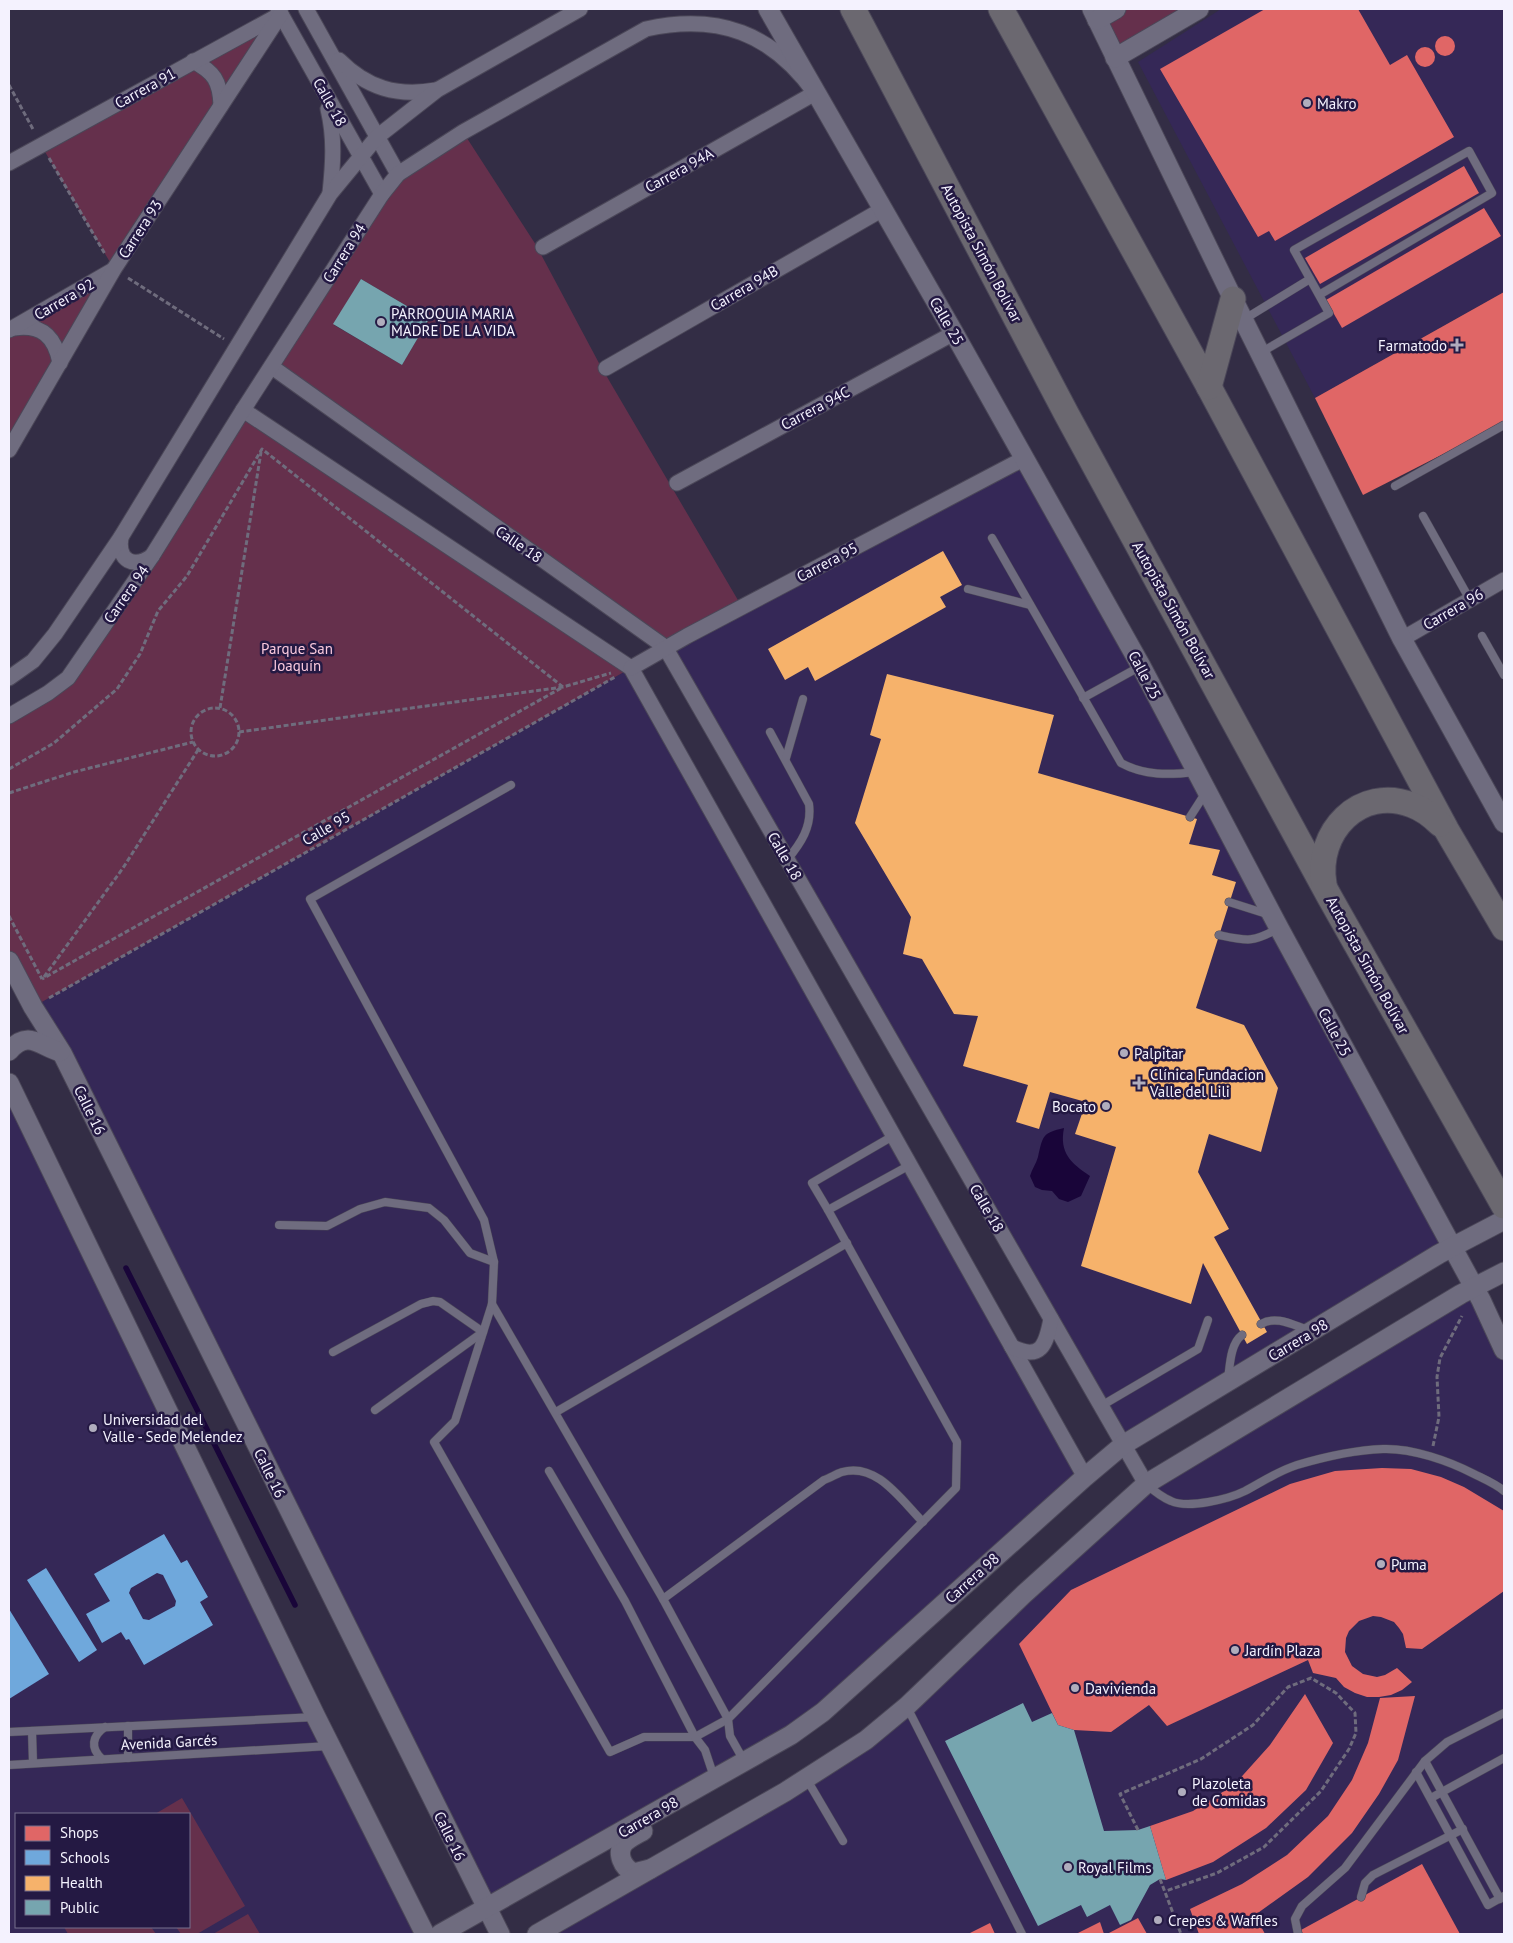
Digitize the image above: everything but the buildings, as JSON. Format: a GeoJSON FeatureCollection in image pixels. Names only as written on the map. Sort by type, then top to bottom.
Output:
{"type":"FeatureCollection","features":[{"type":"Feature","properties":{"kind":"highway","name":"Autopista Simón Bolívar"},"geometry":{"type":"LineString","coordinates":[[853,9],[1063,406],[1329,896],[1504,1206]]}},
{"type":"Feature","properties":{"kind":"highway"},"geometry":{"type":"LineString","coordinates":[[1001,9],[1209,387],[1446,829],[1504,928]]}},
{"type":"Feature","properties":{"kind":"highway"},"geometry":{"type":"LineString","coordinates":[[1209,387],[1238,309]]}},
{"type":"Feature","properties":{"kind":"highway"},"geometry":{"type":"LineString","coordinates":[[1329,896],[1322,871],[1325,847],[1338,824],[1357,809],[1381,801],[1394,800],[1412,805],[1429,814],[1446,829]]}},
{"type":"Feature","properties":{"kind":"street","name":"Calle 18"},"geometry":{"type":"LineString","coordinates":[[306,9],[398,174]]}},
{"type":"Feature","properties":{"kind":"street"},"geometry":{"type":"LineString","coordinates":[[9,678],[32,661],[54,634],[121,537],[330,194],[378,137],[438,90],[580,9]]}},
{"type":"Feature","properties":{"kind":"street","name":"Calle 25"},"geometry":{"type":"LineString","coordinates":[[768,9],[954,333],[1141,666],[1206,792],[1473,1288],[1504,1350]]}},
{"type":"Feature","properties":{"kind":"street"},"geometry":{"type":"LineString","coordinates":[[1116,9],[1095,14],[1115,58],[1402,639],[1504,823]]}},
{"type":"Feature","properties":{"kind":"street"},"geometry":{"type":"LineString","coordinates":[[1115,58],[1199,9]]}},
{"type":"Feature","properties":{"kind":"street","name":"Calle 18"},"geometry":{"type":"LineString","coordinates":[[279,11],[382,194]]}},
{"type":"Feature","properties":{"kind":"street","name":"Carrera 91"},"geometry":{"type":"LineString","coordinates":[[9,163],[279,11]]}},
{"type":"Feature","properties":{"kind":"street","name":"Carrera 93"},"geometry":{"type":"LineString","coordinates":[[9,450],[114,270],[221,105],[279,11]]}},
{"type":"Feature","properties":{"kind":"street","name":"Carrera 94"},"geometry":{"type":"LineString","coordinates":[[9,716],[48,693],[68,678],[152,556],[382,194],[398,174],[463,132],[638,33],[646,29],[668,24],[691,23],[717,26],[748,35],[771,48],[786,60],[803,77],[815,93]]}},
{"type":"Feature","properties":{"kind":"street"},"geometry":{"type":"LineString","coordinates":[[330,52],[349,70],[370,84],[395,92],[416,93],[438,90]]}},
{"type":"Feature","properties":{"kind":"street"},"geometry":{"type":"LineString","coordinates":[[193,61],[206,67],[215,78],[220,91],[221,105]]}},
{"type":"Feature","properties":{"kind":"street"},"geometry":{"type":"LineString","coordinates":[[325,93],[332,126],[334,160],[330,194]]}},
{"type":"Feature","properties":{"kind":"street","name":"Carrera 94A"},"geometry":{"type":"LineString","coordinates":[[543,247],[815,93]]}},
{"type":"Feature","properties":{"kind":"street","name":"Carrera 94B"},"geometry":{"type":"LineString","coordinates":[[606,368],[883,209]]}},
{"type":"Feature","properties":{"kind":"street","name":"Carrera 92"},"geometry":{"type":"LineString","coordinates":[[11,329],[114,270]]}},
{"type":"Feature","properties":{"kind":"street","name":"Carrera 92"},"geometry":{"type":"LineString","coordinates":[[11,329],[26,326],[40,330],[50,338],[57,349],[60,363]]}},
{"type":"Feature","properties":{"kind":"street","name":"Carrera 94C"},"geometry":{"type":"LineString","coordinates":[[677,483],[954,333]]}},
{"type":"Feature","properties":{"kind":"street","name":"Calle 18"},"geometry":{"type":"LineString","coordinates":[[272,367],[665,648],[1146,1484]]}},
{"type":"Feature","properties":{"kind":"street"},"geometry":{"type":"LineString","coordinates":[[244,410],[631,668],[1085,1478]]}},
{"type":"Feature","properties":{"kind":"street","name":"Carrera 95"},"geometry":{"type":"LineString","coordinates":[[631,668],[665,648],[1024,459]]}},
{"type":"Feature","properties":{"kind":"street"},"geometry":{"type":"LineString","coordinates":[[121,537],[120,548],[124,557],[133,563],[144,562],[152,556]]}},
{"type":"Feature","properties":{"kind":"street","name":"Carrera 96"},"geometry":{"type":"LineString","coordinates":[[1402,639],[1504,580]]}},
{"type":"Feature","properties":{"kind":"street","name":"Calle 16"},"geometry":{"type":"LineString","coordinates":[[9,961],[33,1008],[62,1053],[500,1934]]}},
{"type":"Feature","properties":{"kind":"street"},"geometry":{"type":"LineString","coordinates":[[9,1051],[21,1041],[31,1040],[41,1042],[50,1049],[62,1053]]}},
{"type":"Feature","properties":{"kind":"street"},"geometry":{"type":"LineString","coordinates":[[9,1079],[37,1140]]}},
{"type":"Feature","properties":{"kind":"street"},"geometry":{"type":"LineString","coordinates":[[9,1083],[330,1746],[425,1934]]}},
{"type":"Feature","properties":{"kind":"street","name":"Carrera 98"},"geometry":{"type":"LineString","coordinates":[[440,1934],[791,1735],[823,1712],[1123,1445],[1451,1247],[1504,1220]]}},
{"type":"Feature","properties":{"kind":"street"},"geometry":{"type":"LineString","coordinates":[[536,1934],[806,1778],[866,1740],[906,1706],[1024,1594],[1146,1484],[1473,1288],[1504,1272]]}},
{"type":"Feature","properties":{"kind":"street"},"geometry":{"type":"LineString","coordinates":[[1012,1347],[1025,1353],[1034,1352],[1042,1347],[1047,1340],[1051,1319]]}},
{"type":"Feature","properties":{"kind":"street"},"geometry":{"type":"LineString","coordinates":[[650,1869],[634,1872],[629,1870],[621,1860],[621,1850],[625,1843],[665,1818],[668,1805]]}},
{"type":"Feature","properties":{"kind":"lane"},"geometry":{"type":"LineString","coordinates":[[1260,353],[1329,313],[1318,294],[1310,280],[1294,250],[1469,151],[1492,193],[1318,294]]}},
{"type":"Feature","properties":{"kind":"lane"},"geometry":{"type":"LineString","coordinates":[[1238,309],[1310,280]]}},
{"type":"Feature","properties":{"kind":"lane"},"geometry":{"type":"LineString","coordinates":[[1395,486],[1504,425]]}},
{"type":"Feature","properties":{"kind":"lane"},"geometry":{"type":"LineString","coordinates":[[1423,516],[1470,600]]}},
{"type":"Feature","properties":{"kind":"lane"},"geometry":{"type":"LineString","coordinates":[[992,538],[1121,763],[1130,768],[1153,774],[1196,772]]}},
{"type":"Feature","properties":{"kind":"lane"},"geometry":{"type":"LineString","coordinates":[[968,589],[1030,605]]}},
{"type":"Feature","properties":{"kind":"lane"},"geometry":{"type":"LineString","coordinates":[[1482,636],[1504,675]]}},
{"type":"Feature","properties":{"kind":"lane"},"geometry":{"type":"LineString","coordinates":[[1083,698],[1141,666]]}},
{"type":"Feature","properties":{"kind":"lane"},"geometry":{"type":"LineString","coordinates":[[786,758],[803,699]]}},
{"type":"Feature","properties":{"kind":"lane"},"geometry":{"type":"LineString","coordinates":[[770,732],[810,804],[808,826],[802,841],[787,860]]}},
{"type":"Feature","properties":{"kind":"lane"},"geometry":{"type":"LineString","coordinates":[[511,785],[310,899],[484,1220],[494,1262],[492,1304],[455,1421],[434,1442],[610,1752],[644,1737],[695,1737],[728,1719],[956,1488],[958,1442],[812,1184],[893,1136]]}},
{"type":"Feature","properties":{"kind":"lane"},"geometry":{"type":"LineString","coordinates":[[1190,817],[1206,792]]}},
{"type":"Feature","properties":{"kind":"lane"},"geometry":{"type":"LineString","coordinates":[[1219,935],[1252,940],[1268,935],[1276,922],[1229,902]]}},
{"type":"Feature","properties":{"kind":"lane"},"geometry":{"type":"LineString","coordinates":[[828,1210],[910,1165]]}},
{"type":"Feature","properties":{"kind":"lane"},"geometry":{"type":"LineString","coordinates":[[279,1226],[327,1226],[360,1209],[385,1202],[429,1208],[444,1220],[470,1254],[494,1262]]}},
{"type":"Feature","properties":{"kind":"lane"},"geometry":{"type":"LineString","coordinates":[[556,1412],[847,1244]]}},
{"type":"Feature","properties":{"kind":"lane"},"geometry":{"type":"LineString","coordinates":[[333,1352],[421,1304],[433,1301],[448,1306],[483,1332]]}},
{"type":"Feature","properties":{"kind":"lane"},"geometry":{"type":"LineString","coordinates":[[492,1304],[664,1599],[728,1719],[730,1736],[744,1761]]}},
{"type":"Feature","properties":{"kind":"lane"},"geometry":{"type":"LineString","coordinates":[[1100,1406],[1198,1350],[1208,1320]]}},
{"type":"Feature","properties":{"kind":"lane"},"geometry":{"type":"LineString","coordinates":[[1261,1324],[1271,1320],[1278,1320],[1312,1332]]}},
{"type":"Feature","properties":{"kind":"lane"},"geometry":{"type":"LineString","coordinates":[[375,1410],[483,1332]]}},
{"type":"Feature","properties":{"kind":"lane"},"geometry":{"type":"LineString","coordinates":[[1227,1382],[1234,1346],[1242,1335]]}},
{"type":"Feature","properties":{"kind":"lane"},"geometry":{"type":"LineString","coordinates":[[1146,1484],[1155,1492],[1173,1502],[1201,1503],[1244,1492],[1264,1479],[1296,1465],[1340,1455],[1384,1449],[1430,1457],[1454,1464],[1504,1491]]}},
{"type":"Feature","properties":{"kind":"lane"},"geometry":{"type":"LineString","coordinates":[[664,1599],[824,1480],[842,1472],[860,1470],[878,1477],[923,1522]]}},
{"type":"Feature","properties":{"kind":"lane"},"geometry":{"type":"LineString","coordinates":[[549,1471],[625,1601],[695,1737],[705,1750],[714,1778]]}},
{"type":"Feature","properties":{"kind":"lane"},"geometry":{"type":"LineString","coordinates":[[906,1706],[1022,1934]]}},
{"type":"Feature","properties":{"kind":"lane"},"geometry":{"type":"LineString","coordinates":[[1298,1934],[1295,1919],[1302,1906],[1345,1868],[1425,1760],[1447,1742],[1504,1713]]}},
{"type":"Feature","properties":{"kind":"lane","name":"Avenida Garcés"},"geometry":{"type":"LineString","coordinates":[[9,1732],[316,1717]]}},
{"type":"Feature","properties":{"kind":"lane"},"geometry":{"type":"LineString","coordinates":[[128,1726],[128,1758]]}},
{"type":"Feature","properties":{"kind":"lane"},"geometry":{"type":"LineString","coordinates":[[102,1759],[96,1754],[94,1738],[98,1731],[105,1727]]}},
{"type":"Feature","properties":{"kind":"lane"},"geometry":{"type":"LineString","coordinates":[[32,1731],[33,1764]]}},
{"type":"Feature","properties":{"kind":"lane","name":"Avenida Garcés"},"geometry":{"type":"LineString","coordinates":[[9,1765],[330,1746]]}},
{"type":"Feature","properties":{"kind":"lane"},"geometry":{"type":"LineString","coordinates":[[1431,1798],[1504,1758]]}},
{"type":"Feature","properties":{"kind":"lane"},"geometry":{"type":"LineString","coordinates":[[1416,1772],[1488,1905],[1502,1898],[1483,1868],[1425,1760]]}},
{"type":"Feature","properties":{"kind":"lane"},"geometry":{"type":"LineString","coordinates":[[806,1778],[843,1841]]}},
{"type":"Feature","properties":{"kind":"lane"},"geometry":{"type":"LineString","coordinates":[[1361,1897],[1365,1883],[1373,1875],[1463,1829]]}},
{"type":"Feature","properties":{"kind":"lane"},"geometry":{"type":"LineString","coordinates":[[1472,1874],[1483,1868]]}},
{"type":"Feature","properties":{"kind":"path"},"geometry":{"type":"LineString","coordinates":[[9,85],[41,145],[114,270],[237,348]]}},
{"type":"Feature","properties":{"kind":"path"},"geometry":{"type":"LineString","coordinates":[[262,448],[563,687]]}},
{"type":"Feature","properties":{"kind":"path"},"geometry":{"type":"LineString","coordinates":[[220,708],[262,448]]}},
{"type":"Feature","properties":{"kind":"path"},"geometry":{"type":"LineString","coordinates":[[9,769],[54,743],[117,690],[140,654],[158,611],[186,576],[262,448]]}},
{"type":"Feature","properties":{"kind":"path"},"geometry":{"type":"LineString","coordinates":[[239,732],[563,687],[631,668]]}},
{"type":"Feature","properties":{"kind":"path","name":"Calle 95"},"geometry":{"type":"LineString","coordinates":[[33,1008],[631,668]]}},
{"type":"Feature","properties":{"kind":"path"},"geometry":{"type":"LineString","coordinates":[[42,979],[563,687]]}},
{"type":"Feature","properties":{"kind":"path"},"geometry":{"type":"LineString","coordinates":[[212,708],[228,711],[234,717],[239,732],[238,740],[233,748],[226,753],[210,755],[198,750],[191,734],[192,725],[196,717],[203,711],[212,708]]}},
{"type":"Feature","properties":{"kind":"path"},"geometry":{"type":"LineString","coordinates":[[9,793],[74,772],[194,742]]}},
{"type":"Feature","properties":{"kind":"path"},"geometry":{"type":"LineString","coordinates":[[42,979],[123,868],[198,750]]}},
{"type":"Feature","properties":{"kind":"path"},"geometry":{"type":"LineString","coordinates":[[9,916],[42,979]]}},
{"type":"Feature","properties":{"kind":"path"},"geometry":{"type":"LineString","coordinates":[[1430,1457],[1439,1417],[1437,1377],[1440,1358],[1463,1314]]}},
{"type":"Feature","properties":{"kind":"path"},"geometry":{"type":"LineString","coordinates":[[1138,1830],[1120,1794],[1200,1759],[1252,1725],[1288,1687],[1311,1678],[1336,1693],[1355,1713],[1356,1733],[1349,1749],[1321,1792],[1264,1846],[1217,1873],[1166,1891]]}},
{"type":"Feature","properties":{"kind":"path"},"geometry":{"type":"LineString","coordinates":[[1160,1879],[1181,1934]]}},
{"type":"Feature","properties":{"kind":"shaded area"},"geometry":{"type":"Polygon","coordinates":[[[1221,9],[1504,9],[1504,292],[1315,398],[1138,62],[1221,9]]]}},
{"type":"Feature","properties":{"kind":"shaded area","name":"Clínica Fundacion Valle del Lili"},"geometry":{"type":"Polygon","coordinates":[[[1023,459],[1451,1247],[1123,1445],[665,647],[1023,459]]]}},
{"type":"Feature","properties":{"kind":"shaded area"},"geometry":{"type":"Polygon","coordinates":[[[631,668],[1085,1477],[823,1712],[487,1908],[33,1007],[631,668]]]}},
{"type":"Feature","properties":{"kind":"shaded area","name":"Universidad del Valle - Sede Melendez"},"geometry":{"type":"Polygon","coordinates":[[[9,1083],[425,1934],[9,1934],[9,1083]]]}},
{"type":"Feature","properties":{"kind":"shaded area"},"geometry":{"type":"Polygon","coordinates":[[[1064,1128],[1063,1144],[1065,1151],[1077,1167],[1090,1176],[1081,1196],[1068,1202],[1059,1199],[1052,1191],[1035,1187],[1030,1176],[1045,1136],[1064,1128]]]}},
{"type":"Feature","properties":{"kind":"shaded area","name":"Jardín Plaza"},"geometry":{"type":"Polygon","coordinates":[[[1473,1288],[1504,1350],[1504,1934],[537,1934],[835,1761],[1146,1484],[1473,1288]]]}},
{"type":"Feature","properties":{"kind":"green space"},"geometry":{"type":"Polygon","coordinates":[[[1116,9],[1199,9],[1115,58],[1097,20],[1116,9]]]}},
{"type":"Feature","properties":{"kind":"green space"},"geometry":{"type":"Polygon","coordinates":[[[281,14],[9,450],[9,330],[114,269],[41,145],[281,14]]]}},
{"type":"Feature","properties":{"kind":"green space"},"geometry":{"type":"Polygon","coordinates":[[[463,132],[536,245],[600,365],[742,607],[665,647],[272,367],[382,194],[463,132]],[[361,279],[334,325],[402,365],[429,319],[361,279]]]}},
{"type":"Feature","properties":{"kind":"green space","name":"Parque San Joaquín"},"geometry":{"type":"Polygon","coordinates":[[[243,410],[631,668],[33,1007],[9,961],[9,716],[68,678],[243,410]]]}},
{"type":"Feature","properties":{"kind":"green space"},"geometry":{"type":"Polygon","coordinates":[[[182,1798],[245,1906],[197,1934],[181,1934],[177,1928],[190,1928],[190,1813],[157,1813],[182,1798]]]}},
{"type":"Feature","properties":{"kind":"green space"},"geometry":{"type":"Polygon","coordinates":[[[248,1914],[260,1934],[213,1934],[248,1914]]]}},
{"type":"Feature","properties":{"kind":"green space"},"geometry":{"type":"Polygon","coordinates":[[[65,1928],[152,1928],[156,1934],[68,1934],[65,1928]]]}},
{"type":"Feature","properties":{"kind":"waterway"},"geometry":{"type":"LineString","coordinates":[[126,1268],[295,1605]]}},
{"type":"Feature","properties":{"kind":"place","name":"Makro"},"geometry":{"type":"Point","coordinates":[1307,103]}},
{"type":"Feature","properties":{"kind":"place","name":"PARROQUIA MARIA MADRE DE LA VIDA"},"geometry":{"type":"Point","coordinates":[381,322]}},
{"type":"Feature","properties":{"kind":"place","name":"Farmatodo"},"geometry":{"type":"Point","coordinates":[1457,345]}},
{"type":"Feature","properties":{"kind":"place","name":"Palpitar"},"geometry":{"type":"Point","coordinates":[1124,1053]}},
{"type":"Feature","properties":{"kind":"place","name":"Clínica Fundacion Valle del Lili"},"geometry":{"type":"Point","coordinates":[1139,1083]}},
{"type":"Feature","properties":{"kind":"place","name":"Bocato"},"geometry":{"type":"Point","coordinates":[1106,1106]}},
{"type":"Feature","properties":{"kind":"place","name":"Universidad del Valle - Sede Melendez"},"geometry":{"type":"Point","coordinates":[93,1428]}},
{"type":"Feature","properties":{"kind":"place","name":"Puma"},"geometry":{"type":"Point","coordinates":[1381,1564]}},
{"type":"Feature","properties":{"kind":"place","name":"Jardín Plaza"},"geometry":{"type":"Point","coordinates":[1235,1650]}},
{"type":"Feature","properties":{"kind":"place","name":"Davivienda"},"geometry":{"type":"Point","coordinates":[1075,1688]}},
{"type":"Feature","properties":{"kind":"place","name":"Plazoleta de Comidas"},"geometry":{"type":"Point","coordinates":[1182,1792]}},
{"type":"Feature","properties":{"kind":"place","name":"Royal Films"},"geometry":{"type":"Point","coordinates":[1068,1867]}},
{"type":"Feature","properties":{"kind":"place","name":"Crepes & Waffles"},"geometry":{"type":"Point","coordinates":[1158,1920]}}]}
